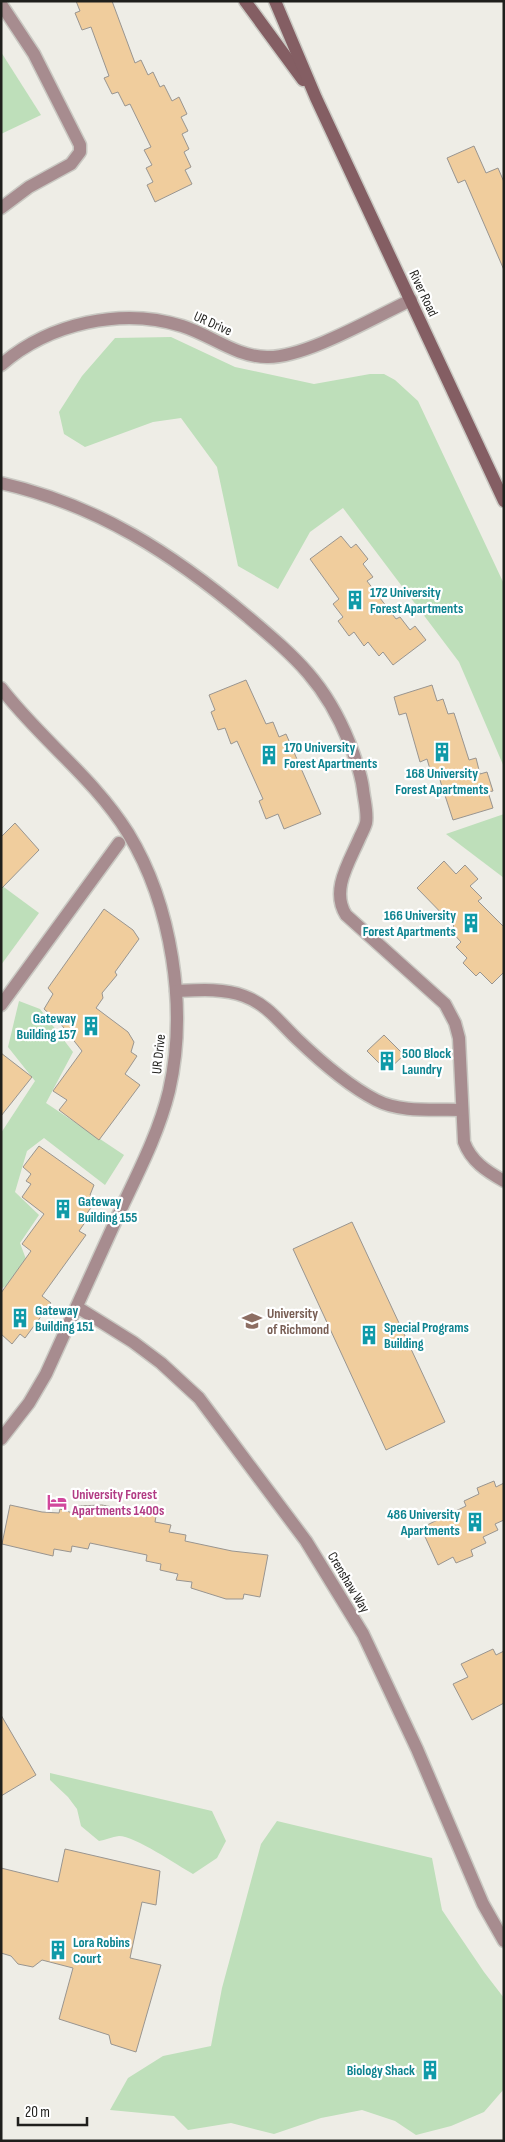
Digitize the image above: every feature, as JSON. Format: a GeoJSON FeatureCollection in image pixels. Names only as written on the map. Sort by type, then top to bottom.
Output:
{"type":"FeatureCollection","features":[{"type":"Feature","properties":{"kind":"main road","name":"River Road"},"geometry":{"type":"LineString","coordinates":[[245,1],[316,98]]}},
{"type":"Feature","properties":{"kind":"main road","name":"River Road"},"geometry":{"type":"LineString","coordinates":[[275,1],[316,98],[504,501]]}},
{"type":"Feature","properties":{"kind":"street"},"geometry":{"type":"LineString","coordinates":[[1,4],[34,54],[80,145],[80,152],[71,164],[29,187],[1,208]]}},
{"type":"Feature","properties":{"kind":"street","name":"UR Drive"},"geometry":{"type":"LineString","coordinates":[[3,359],[77,325],[104,319],[129,317],[158,320],[183,326],[240,352],[254,356],[269,357],[288,354],[318,344],[410,300]]}},
{"type":"Feature","properties":{"kind":"street"},"geometry":{"type":"LineString","coordinates":[[1,483],[32,490],[73,505],[108,520],[164,552],[238,609],[290,653],[316,680],[338,715],[354,754],[362,786],[366,823],[341,882],[342,909],[346,915],[445,1004],[455,1023],[459,1038],[464,1142],[468,1153],[489,1173],[504,1181]]}},
{"type":"Feature","properties":{"kind":"street","name":"UR Drive"},"geometry":{"type":"LineString","coordinates":[[1,688],[94,788],[128,832],[156,893],[171,952],[176,991],[176,1047],[169,1090],[162,1115],[147,1153],[46,1374],[28,1403],[1,1439]]}},
{"type":"Feature","properties":{"kind":"street"},"geometry":{"type":"LineString","coordinates":[[1,1005],[119,843]]}},
{"type":"Feature","properties":{"kind":"street"},"geometry":{"type":"LineString","coordinates":[[176,991],[222,991],[244,996],[262,1004],[277,1016],[310,1052],[376,1100],[395,1107],[462,1110]]}},
{"type":"Feature","properties":{"kind":"street","name":"Crenshaw Way"},"geometry":{"type":"LineString","coordinates":[[76,1308],[133,1342],[162,1363],[193,1392],[306,1541],[363,1634],[417,1748],[483,1904],[504,1941]]}},
{"type":"Feature","properties":{"kind":"green space"},"geometry":{"type":"Polygon","coordinates":[[[1,52],[41,115],[1,134],[1,52]]]}},
{"type":"Feature","properties":{"kind":"green space"},"geometry":{"type":"Polygon","coordinates":[[[171,337],[235,367],[314,384],[370,374],[384,374],[395,380],[418,401],[504,584],[504,767],[459,662],[343,508],[310,532],[278,589],[238,566],[217,467],[181,418],[153,422],[85,447],[64,434],[59,412],[82,376],[115,338],[171,337]]]}},
{"type":"Feature","properties":{"kind":"green space"},"geometry":{"type":"Polygon","coordinates":[[[504,814],[504,878],[446,834],[504,814]]]}},
{"type":"Feature","properties":{"kind":"green space"},"geometry":{"type":"Polygon","coordinates":[[[1,885],[39,913],[1,965],[1,885]]]}},
{"type":"Feature","properties":{"kind":"green space"},"geometry":{"type":"Polygon","coordinates":[[[19,1001],[40,1009],[73,1052],[46,1103],[124,1155],[105,1185],[44,1138],[27,1151],[15,1192],[39,1215],[20,1243],[30,1270],[1,1289],[1,1133],[35,1081],[8,1047],[19,1001]]]}},
{"type":"Feature","properties":{"kind":"green space"},"geometry":{"type":"Polygon","coordinates":[[[50,1773],[212,1811],[226,1841],[217,1858],[193,1874],[126,1837],[119,1836],[99,1841],[81,1826],[77,1809],[68,1797],[50,1780],[50,1773]]]}},
{"type":"Feature","properties":{"kind":"green space"},"geometry":{"type":"Polygon","coordinates":[[[277,1821],[432,1858],[442,1910],[504,1998],[504,2089],[484,2112],[451,2126],[416,2135],[395,2121],[362,2110],[321,2118],[274,2134],[231,2123],[188,2130],[174,2116],[110,2110],[128,2078],[163,2056],[211,2046],[222,1988],[261,1844],[277,1821]]]}},
{"type":"Feature","properties":{"kind":"building"},"geometry":{"type":"Polygon","coordinates":[[[76,1],[112,1],[135,63],[141,60],[148,75],[153,72],[160,87],[164,85],[172,101],[179,97],[187,114],[181,117],[188,131],[182,134],[189,149],[184,152],[191,167],[185,170],[192,184],[155,202],[147,185],[153,182],[146,168],[152,165],[144,150],[151,147],[130,104],[125,106],[118,92],[112,94],[104,78],[109,76],[91,27],[82,30],[75,13],[80,11],[76,1]]]}},
{"type":"Feature","properties":{"kind":"building"},"geometry":{"type":"Polygon","coordinates":[[[474,146],[486,173],[498,168],[504,182],[504,270],[465,180],[458,183],[447,158],[474,146]]]}},
{"type":"Feature","properties":{"kind":"building","name":"172 University Forest Apartments"},"geometry":{"type":"Polygon","coordinates":[[[341,536],[351,548],[356,544],[368,559],[363,564],[373,577],[367,581],[396,619],[400,617],[410,630],[415,626],[426,640],[393,665],[383,652],[379,656],[368,642],[364,646],[354,632],[349,636],[338,621],[343,617],[333,604],[339,599],[310,559],[341,536]]]}},
{"type":"Feature","properties":{"kind":"building","name":"170 University Forest Apartments"},"geometry":{"type":"Polygon","coordinates":[[[246,680],[266,724],[273,722],[279,737],[286,734],[321,814],[284,829],[278,814],[266,819],[259,801],[263,799],[237,741],[231,744],[225,728],[218,730],[211,712],[215,710],[209,695],[246,680]]]}},
{"type":"Feature","properties":{"kind":"building","name":"168 University Forest Apartments"},"geometry":{"type":"Polygon","coordinates":[[[432,685],[437,701],[443,699],[448,714],[454,713],[469,760],[476,758],[480,774],[487,772],[493,791],[488,792],[493,808],[453,820],[438,774],[432,776],[427,759],[420,762],[406,713],[399,715],[394,697],[432,685]]]}},
{"type":"Feature","properties":{"kind":"building"},"geometry":{"type":"Polygon","coordinates":[[[15,823],[39,850],[1,889],[1,837],[15,823]]]}},
{"type":"Feature","properties":{"kind":"building","name":"166 University Forest Apartments"},"geometry":{"type":"Polygon","coordinates":[[[444,861],[456,874],[465,865],[478,879],[470,886],[482,898],[478,901],[504,927],[504,972],[492,984],[480,972],[476,976],[463,963],[467,958],[456,947],[461,942],[450,930],[454,926],[417,888],[444,861]]]}},
{"type":"Feature","properties":{"kind":"building","name":"Gateway Building 157"},"geometry":{"type":"Polygon","coordinates":[[[104,909],[133,930],[139,939],[115,972],[117,975],[102,993],[103,998],[96,1008],[128,1032],[134,1042],[131,1052],[137,1056],[125,1074],[140,1085],[99,1140],[59,1110],[67,1100],[53,1091],[82,1051],[60,1023],[44,1009],[53,994],[48,988],[104,909]]]}},
{"type":"Feature","properties":{"kind":"building","name":"500 Block Laundry"},"geometry":{"type":"Polygon","coordinates":[[[384,1035],[404,1055],[387,1071],[367,1051],[384,1035]]]}},
{"type":"Feature","properties":{"kind":"building"},"geometry":{"type":"Polygon","coordinates":[[[1,1053],[32,1077],[1,1116],[1,1053]]]}},
{"type":"Feature","properties":{"kind":"building","name":"Gateway Building 155"},"geometry":{"type":"Polygon","coordinates":[[[39,1146],[94,1185],[90,1195],[97,1199],[83,1219],[86,1221],[79,1231],[86,1235],[42,1296],[51,1303],[25,1338],[20,1334],[12,1344],[1,1334],[1,1293],[31,1251],[22,1244],[44,1214],[22,1197],[31,1184],[26,1181],[31,1174],[23,1167],[39,1146]]]}},
{"type":"Feature","properties":{"kind":"building","name":"Special Programs Building"},"geometry":{"type":"Polygon","coordinates":[[[352,1222],[445,1422],[386,1450],[293,1249],[352,1222]]]}},
{"type":"Feature","properties":{"kind":"building","name":"486 University Apartments"},"geometry":{"type":"Polygon","coordinates":[[[494,1481],[496,1487],[504,1483],[504,1520],[495,1524],[498,1530],[483,1537],[486,1543],[471,1550],[473,1556],[456,1563],[453,1557],[438,1565],[421,1528],[466,1506],[464,1501],[479,1494],[477,1488],[494,1481]]]}},
{"type":"Feature","properties":{"kind":"building"},"geometry":{"type":"Polygon","coordinates":[[[10,1505],[42,1512],[59,1513],[60,1509],[76,1514],[78,1506],[102,1505],[156,1516],[155,1522],[171,1525],[169,1532],[186,1535],[185,1541],[232,1551],[268,1555],[260,1597],[244,1594],[243,1599],[226,1599],[191,1588],[192,1582],[176,1580],[178,1574],[160,1570],[161,1564],[146,1561],[147,1555],[90,1543],[88,1549],[72,1546],[71,1552],[54,1549],[53,1556],[2,1544],[10,1505]]]}},
{"type":"Feature","properties":{"kind":"building"},"geometry":{"type":"Polygon","coordinates":[[[493,1649],[496,1655],[504,1651],[504,1703],[472,1720],[453,1684],[468,1677],[461,1664],[493,1649]]]}},
{"type":"Feature","properties":{"kind":"building"},"geometry":{"type":"Polygon","coordinates":[[[1,1715],[36,1775],[1,1796],[1,1715]]]}},
{"type":"Feature","properties":{"kind":"building","name":"Lora Robins Court"},"geometry":{"type":"Polygon","coordinates":[[[65,1849],[160,1871],[156,1905],[142,1902],[130,1958],[161,1965],[136,2052],[111,2044],[109,2035],[59,2019],[73,1968],[42,1960],[33,1967],[18,1964],[11,1956],[1,1953],[1,1868],[58,1882],[65,1849]]]}},
{"type":"Feature","properties":{"kind":"place","name":"172 University Forest Apartments"},"geometry":{"type":"Point","coordinates":[355,600]}},
{"type":"Feature","properties":{"kind":"place","name":"168 University Forest Apartments"},"geometry":{"type":"Point","coordinates":[442,752]}},
{"type":"Feature","properties":{"kind":"place","name":"170 University Forest Apartments"},"geometry":{"type":"Point","coordinates":[269,755]}},
{"type":"Feature","properties":{"kind":"place","name":"166 University Forest Apartments"},"geometry":{"type":"Point","coordinates":[471,923]}},
{"type":"Feature","properties":{"kind":"place","name":"Gateway Building 157"},"geometry":{"type":"Point","coordinates":[91,1026]}},
{"type":"Feature","properties":{"kind":"place","name":"500 Block Laundry"},"geometry":{"type":"Point","coordinates":[387,1061]}},
{"type":"Feature","properties":{"kind":"place","name":"Gateway Building 155"},"geometry":{"type":"Point","coordinates":[63,1209]}},
{"type":"Feature","properties":{"kind":"place","name":"Gateway Building 151"},"geometry":{"type":"Point","coordinates":[20,1318]}},
{"type":"Feature","properties":{"kind":"place","name":"University of Richmond"},"geometry":{"type":"Point","coordinates":[252,1321]}},
{"type":"Feature","properties":{"kind":"place","name":"Special Programs Building"},"geometry":{"type":"Point","coordinates":[369,1335]}},
{"type":"Feature","properties":{"kind":"place","name":"University Forest Apartments 1400s"},"geometry":{"type":"Point","coordinates":[57,1502]}},
{"type":"Feature","properties":{"kind":"place","name":"486 University Apartments"},"geometry":{"type":"Point","coordinates":[475,1522]}},
{"type":"Feature","properties":{"kind":"place","name":"Lora Robins Court"},"geometry":{"type":"Point","coordinates":[58,1950]}},
{"type":"Feature","properties":{"kind":"place","name":"Biology Shack"},"geometry":{"type":"Point","coordinates":[430,2070]}}]}
